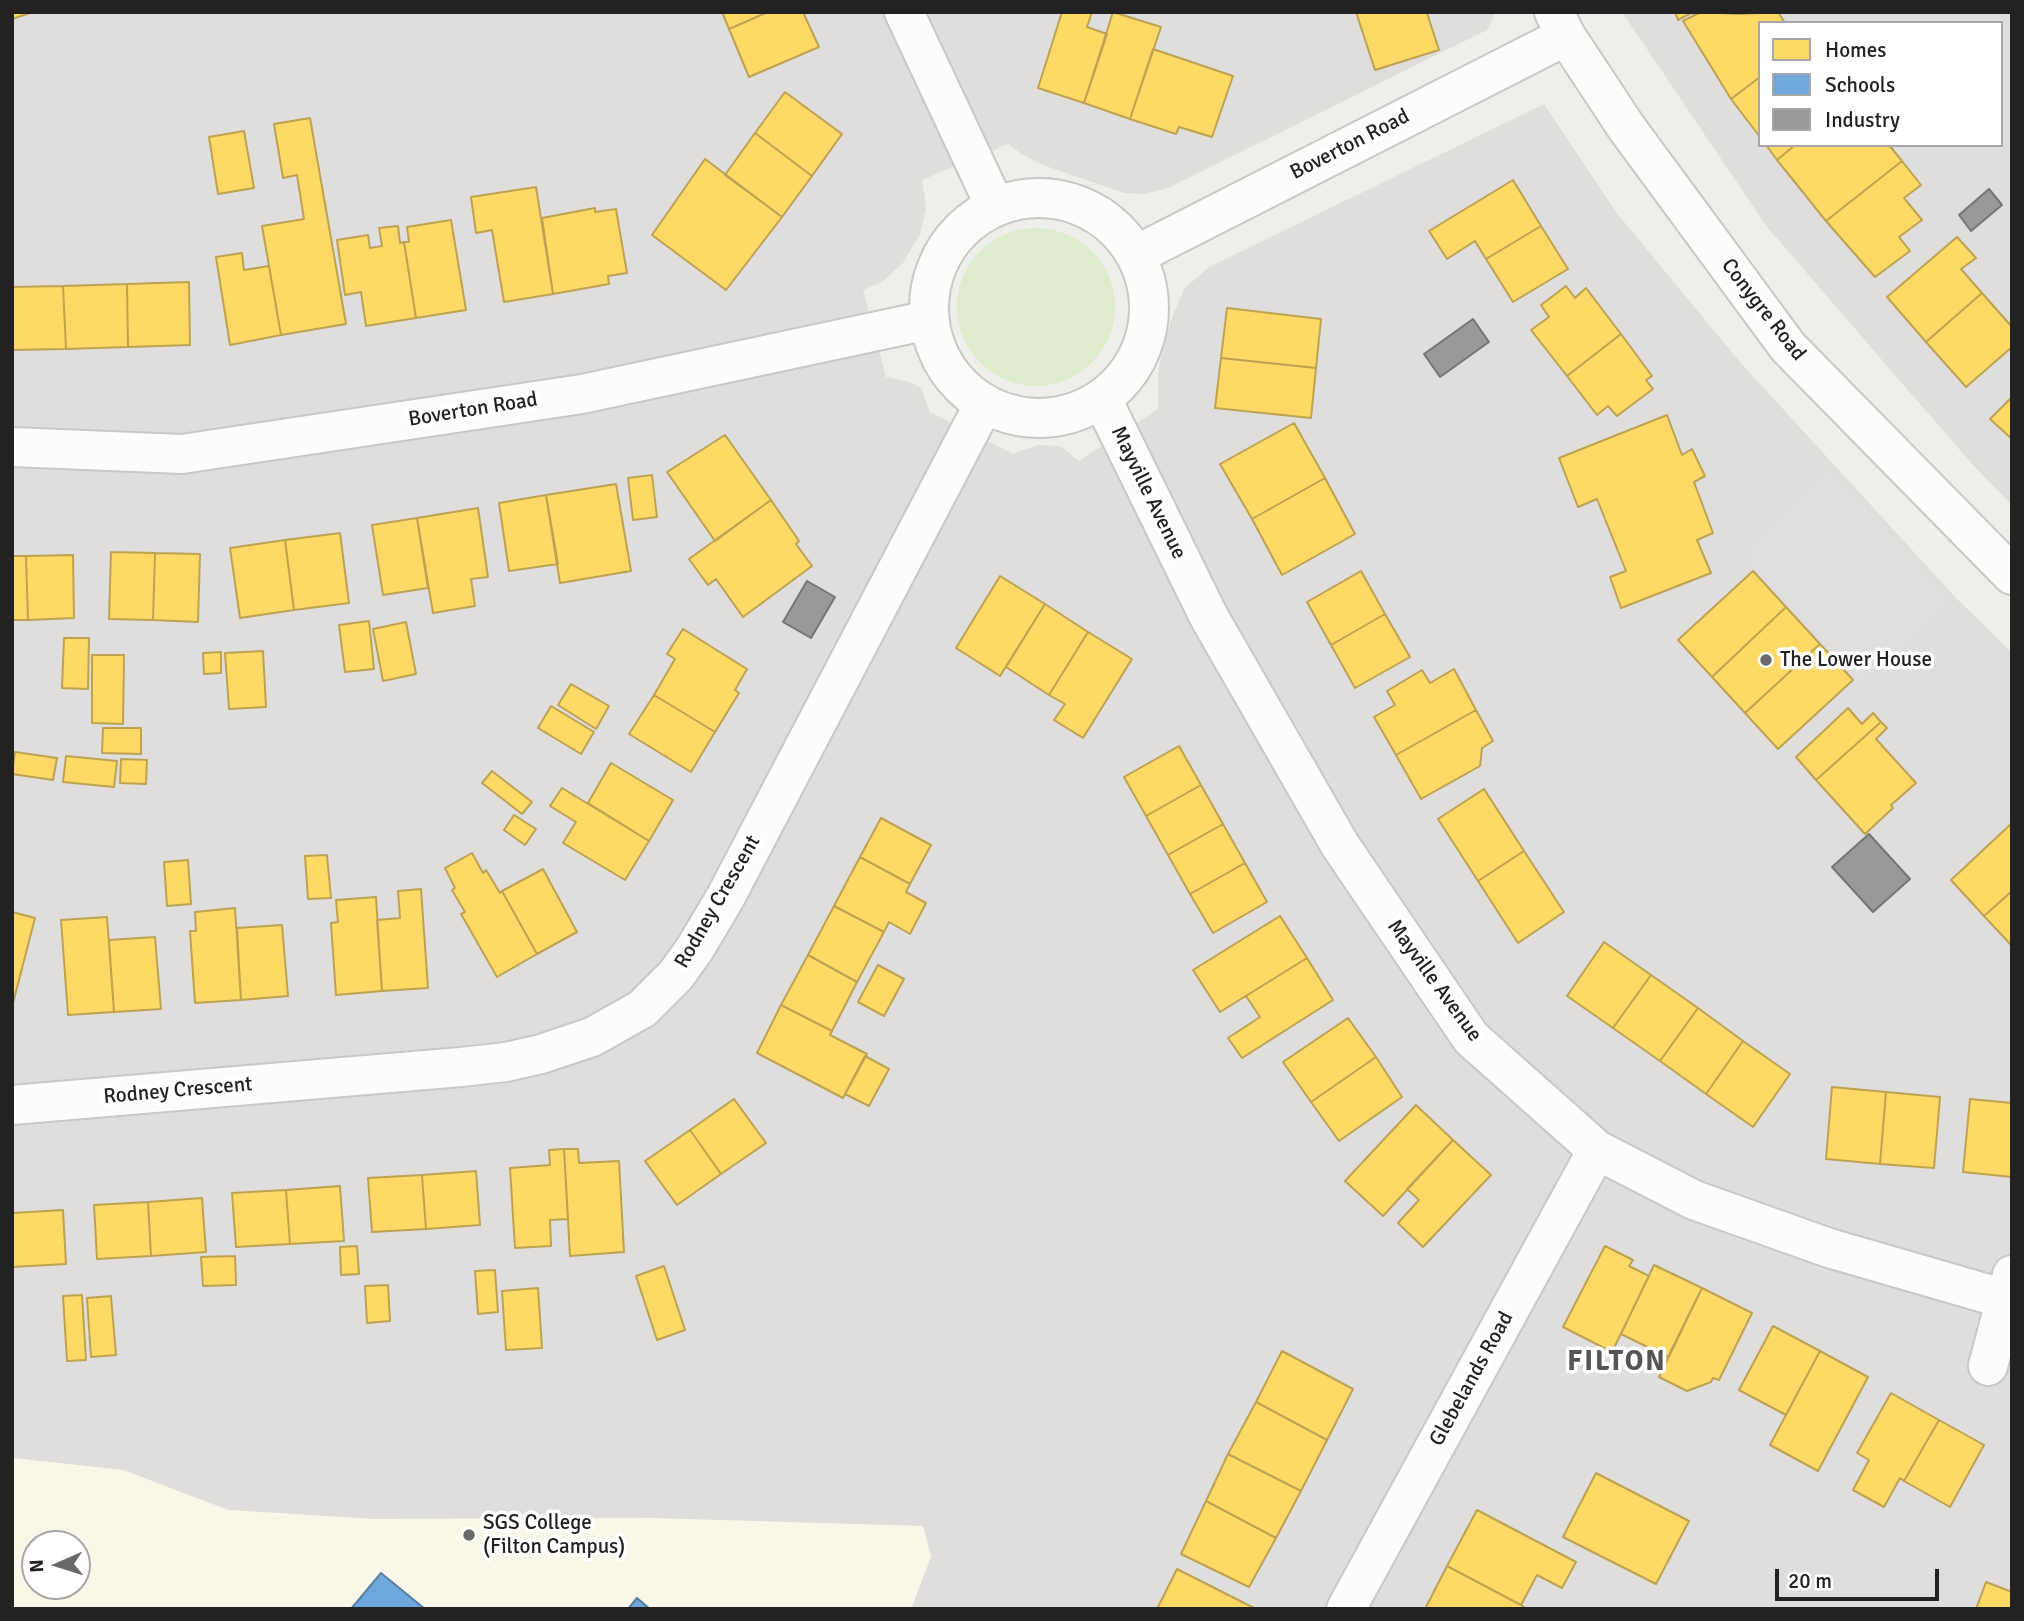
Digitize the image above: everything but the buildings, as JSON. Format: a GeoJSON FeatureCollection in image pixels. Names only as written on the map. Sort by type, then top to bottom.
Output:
{"type":"FeatureCollection","features":[{"type":"Feature","properties":{"kind":"street"},"geometry":{"type":"LineString","coordinates":[[904,12],[995,206]]}},
{"type":"Feature","properties":{"kind":"street","name":"Boverton Road"},"geometry":{"type":"LineString","coordinates":[[1136,255],[1560,24]]}},
{"type":"Feature","properties":{"kind":"street","name":"Conygre Road"},"geometry":{"type":"LineString","coordinates":[[1560,24],[1626,127],[1788,347],[2012,575]]}},
{"type":"Feature","properties":{"kind":"street"},"geometry":{"type":"LineString","coordinates":[[1026,198],[1059,200],[1089,210],[1116,229],[1136,255],[1147,286],[1148,318],[1141,348],[1126,376],[1102,399],[1074,413],[1043,418],[1012,415],[984,404],[957,382],[938,353],[929,320],[930,285],[943,252],[966,225],[995,206],[1026,198]]}},
{"type":"Feature","properties":{"kind":"street","name":"Boverton Road"},"geometry":{"type":"LineString","coordinates":[[12,447],[182,454],[582,394],[929,320]]}},
{"type":"Feature","properties":{"kind":"street","name":"Mayville Avenue"},"geometry":{"type":"LineString","coordinates":[[1102,399],[1209,617],[1340,845],[1471,1038],[1597,1150],[1694,1200],[1829,1248],[2009,1287],[1988,1366]]}},
{"type":"Feature","properties":{"kind":"street","name":"Rodney Crescent"},"geometry":{"type":"LineString","coordinates":[[12,1105],[506,1062],[592,1037],[642,1009],[676,975],[725,898],[984,404]]}},
{"type":"Feature","properties":{"kind":"street","name":"Glebelands Road"},"geometry":{"type":"LineString","coordinates":[[1346,1609],[1597,1150]]}},
{"type":"Feature","properties":{"kind":"shaded area"},"geometry":{"type":"Polygon","coordinates":[[[12,12],[1496,12],[1487,30],[1168,188],[1144,194],[1124,193],[1043,165],[1008,144],[922,180],[926,208],[920,234],[903,263],[882,282],[863,290],[886,377],[910,382],[921,388],[930,412],[1013,454],[1037,445],[1060,446],[1079,461],[1158,409],[1158,370],[1171,320],[1184,289],[1209,267],[1544,104],[1616,212],[1739,361],[1956,598],[2012,653],[2012,1609],[911,1609],[931,1557],[654,1518],[372,1519],[228,1510],[123,1470],[12,1458],[12,12]]]}},
{"type":"Feature","properties":{"kind":"shaded area"},"geometry":{"type":"Polygon","coordinates":[[[1622,12],[2012,12],[2012,505],[1972,464],[1767,227],[1622,12]]]}},
{"type":"Feature","properties":{"kind":"shaded area"},"geometry":{"type":"Polygon","coordinates":[[[1829,468],[1950,600],[1862,680],[1746,556],[1829,468]]]}},
{"type":"Feature","properties":{"kind":"shaded area","name":"SGS College (Filton Campus)"},"geometry":{"type":"Polygon","coordinates":[[[12,1458],[123,1470],[228,1510],[372,1519],[654,1518],[923,1526],[931,1556],[911,1609],[12,1609],[12,1458]]]}},
{"type":"Feature","properties":{"kind":"green space"},"geometry":{"type":"Polygon","coordinates":[[[1036,228],[1066,234],[1092,251],[1109,277],[1115,307],[1109,337],[1092,363],[1066,380],[1036,386],[1006,380],[980,363],[963,337],[957,307],[963,277],[980,251],[1006,234],[1036,228]]]}},
{"type":"Feature","properties":{"kind":"place","name":"The Lower House"},"geometry":{"type":"Point","coordinates":[1766,660]}},
{"type":"Feature","properties":{"kind":"place","name":"SGS College (Filton Campus)"},"geometry":{"type":"Point","coordinates":[469,1535]}},
{"type":"Feature","properties":{"kind":"district","name":"FILTON"},"geometry":{"type":"Point","coordinates":[1617,1363]}}]}
